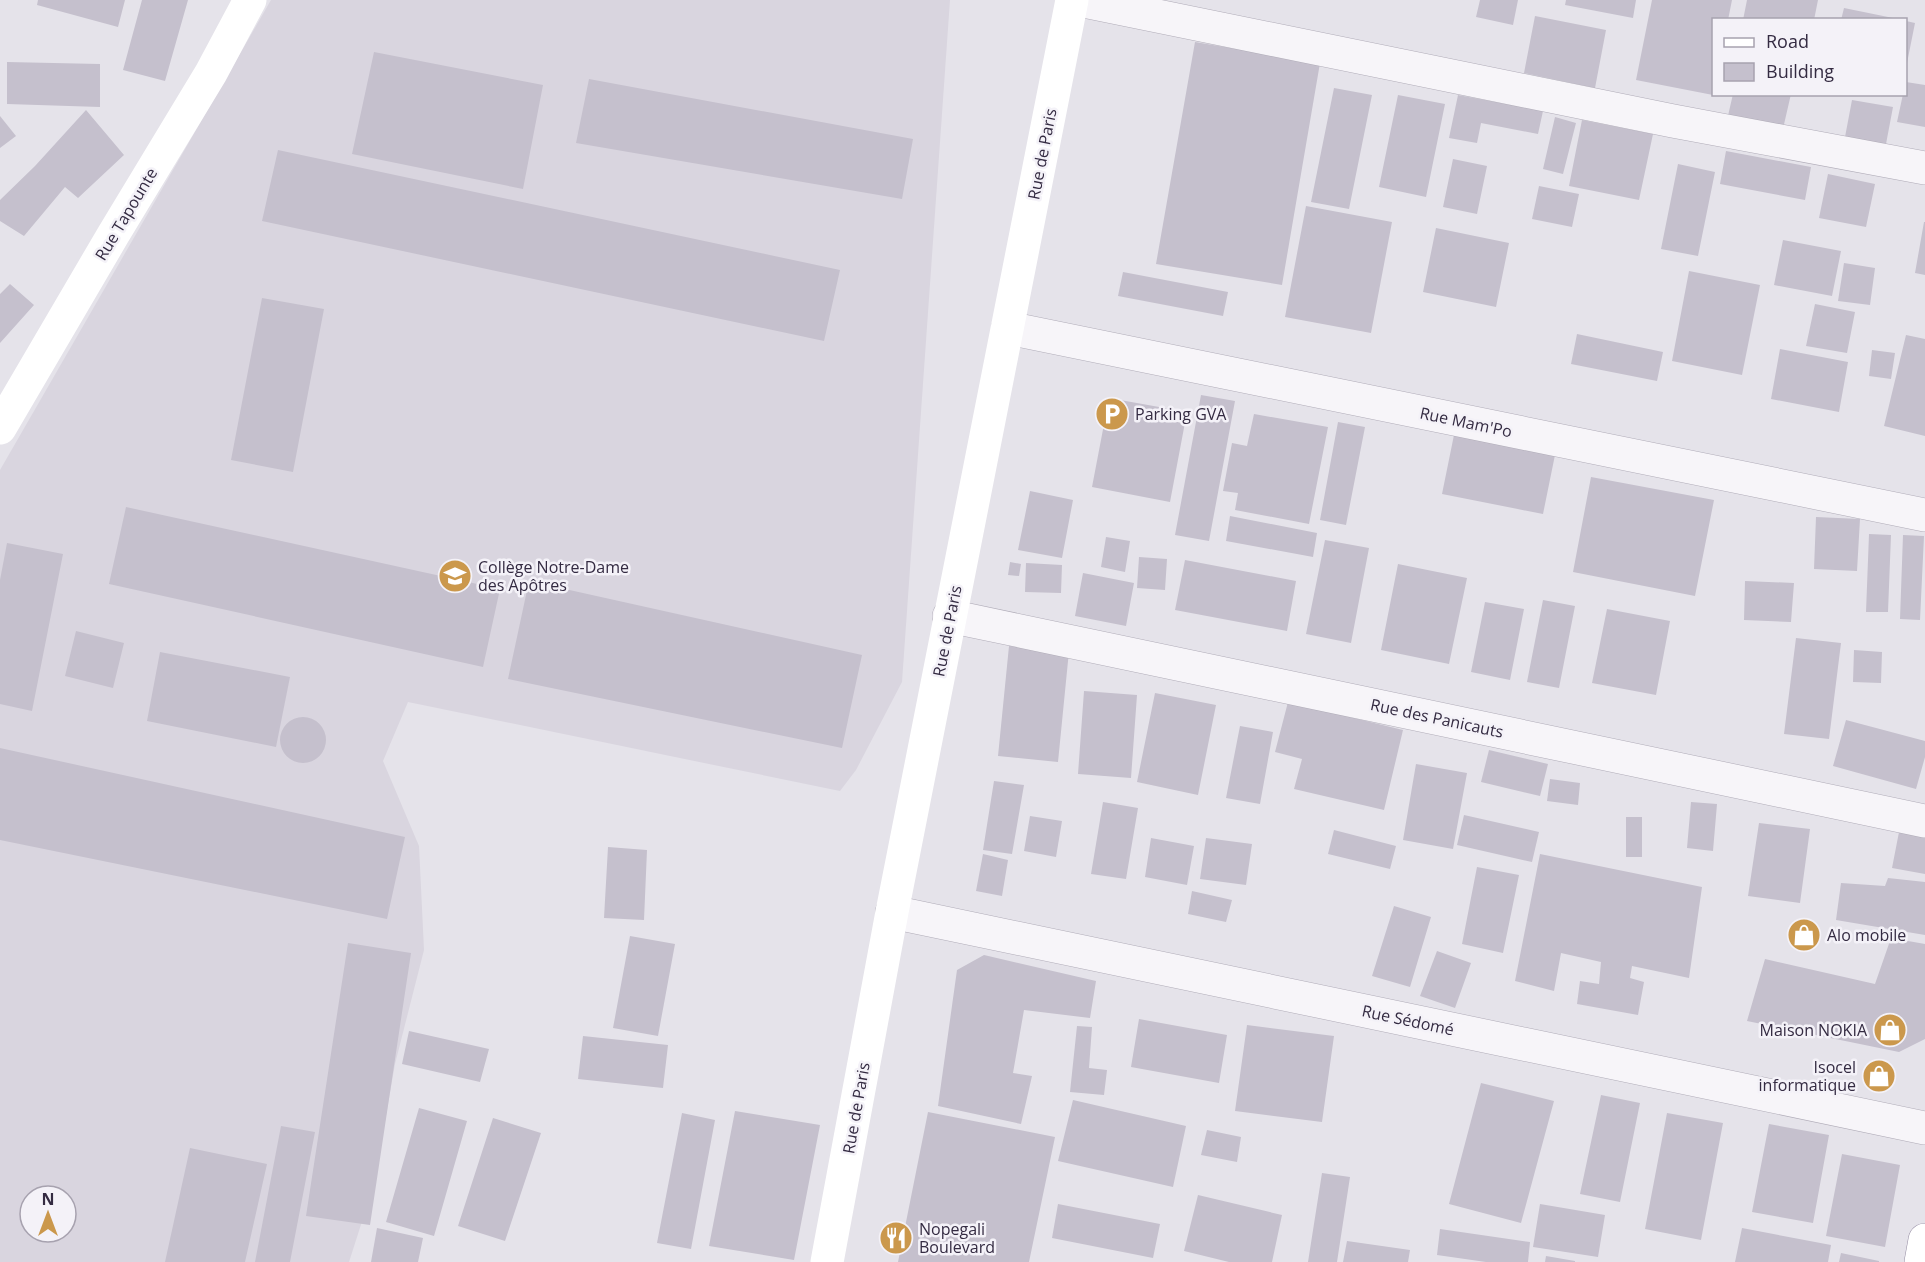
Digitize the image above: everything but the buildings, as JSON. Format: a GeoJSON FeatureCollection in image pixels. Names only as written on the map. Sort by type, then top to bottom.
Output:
{"type":"FeatureCollection","features":[{"type":"Feature","properties":{"kind":"main road","name":"Rue Tapounte"},"geometry":{"type":"LineString","coordinates":[[0,428],[112,235],[211,73],[250,0]]}},
{"type":"Feature","properties":{"kind":"main road","name":"Rue de Paris"},"geometry":{"type":"LineString","coordinates":[[827,1262],[949,616],[1072,0]]}},
{"type":"Feature","properties":{"kind":"main road"},"geometry":{"type":"LineString","coordinates":[[1921,1262],[1925,1240]]}},
{"type":"Feature","properties":{"kind":"street"},"geometry":{"type":"LineString","coordinates":[[1079,0],[1673,121],[1925,168]]}},
{"type":"Feature","properties":{"kind":"street","name":"Rue Mam'Po"},"geometry":{"type":"LineString","coordinates":[[1008,328],[1925,515]]}},
{"type":"Feature","properties":{"kind":"street","name":"Rue des Panicauts"},"geometry":{"type":"LineString","coordinates":[[949,616],[1925,821]]}},
{"type":"Feature","properties":{"kind":"street","name":"Rue Sédomé"},"geometry":{"type":"LineString","coordinates":[[892,912],[1925,1128]]}},
{"type":"Feature","properties":{"kind":"shaded area","name":"Collège Notre-Dame des Apôtres"},"geometry":{"type":"Polygon","coordinates":[[[271,0],[950,0],[902,682],[856,770],[840,791],[408,702],[383,761],[419,846],[424,950],[395,1064],[374,1184],[349,1262],[0,1262],[0,470],[271,0]]]}},
{"type":"Feature","properties":{"kind":"place","name":"Parking GVA"},"geometry":{"type":"Point","coordinates":[1112,414]}},
{"type":"Feature","properties":{"kind":"place","name":"Collège Notre-Dame des Apôtres"},"geometry":{"type":"Point","coordinates":[455,576]}},
{"type":"Feature","properties":{"kind":"place","name":"Alo mobile"},"geometry":{"type":"Point","coordinates":[1804,935]}},
{"type":"Feature","properties":{"kind":"place","name":"Maison NOKIA"},"geometry":{"type":"Point","coordinates":[1890,1030]}},
{"type":"Feature","properties":{"kind":"place","name":"Isocel informatique"},"geometry":{"type":"Point","coordinates":[1879,1076]}},
{"type":"Feature","properties":{"kind":"place","name":"Nopegali Boulevard"},"geometry":{"type":"Point","coordinates":[896,1238]}}]}
